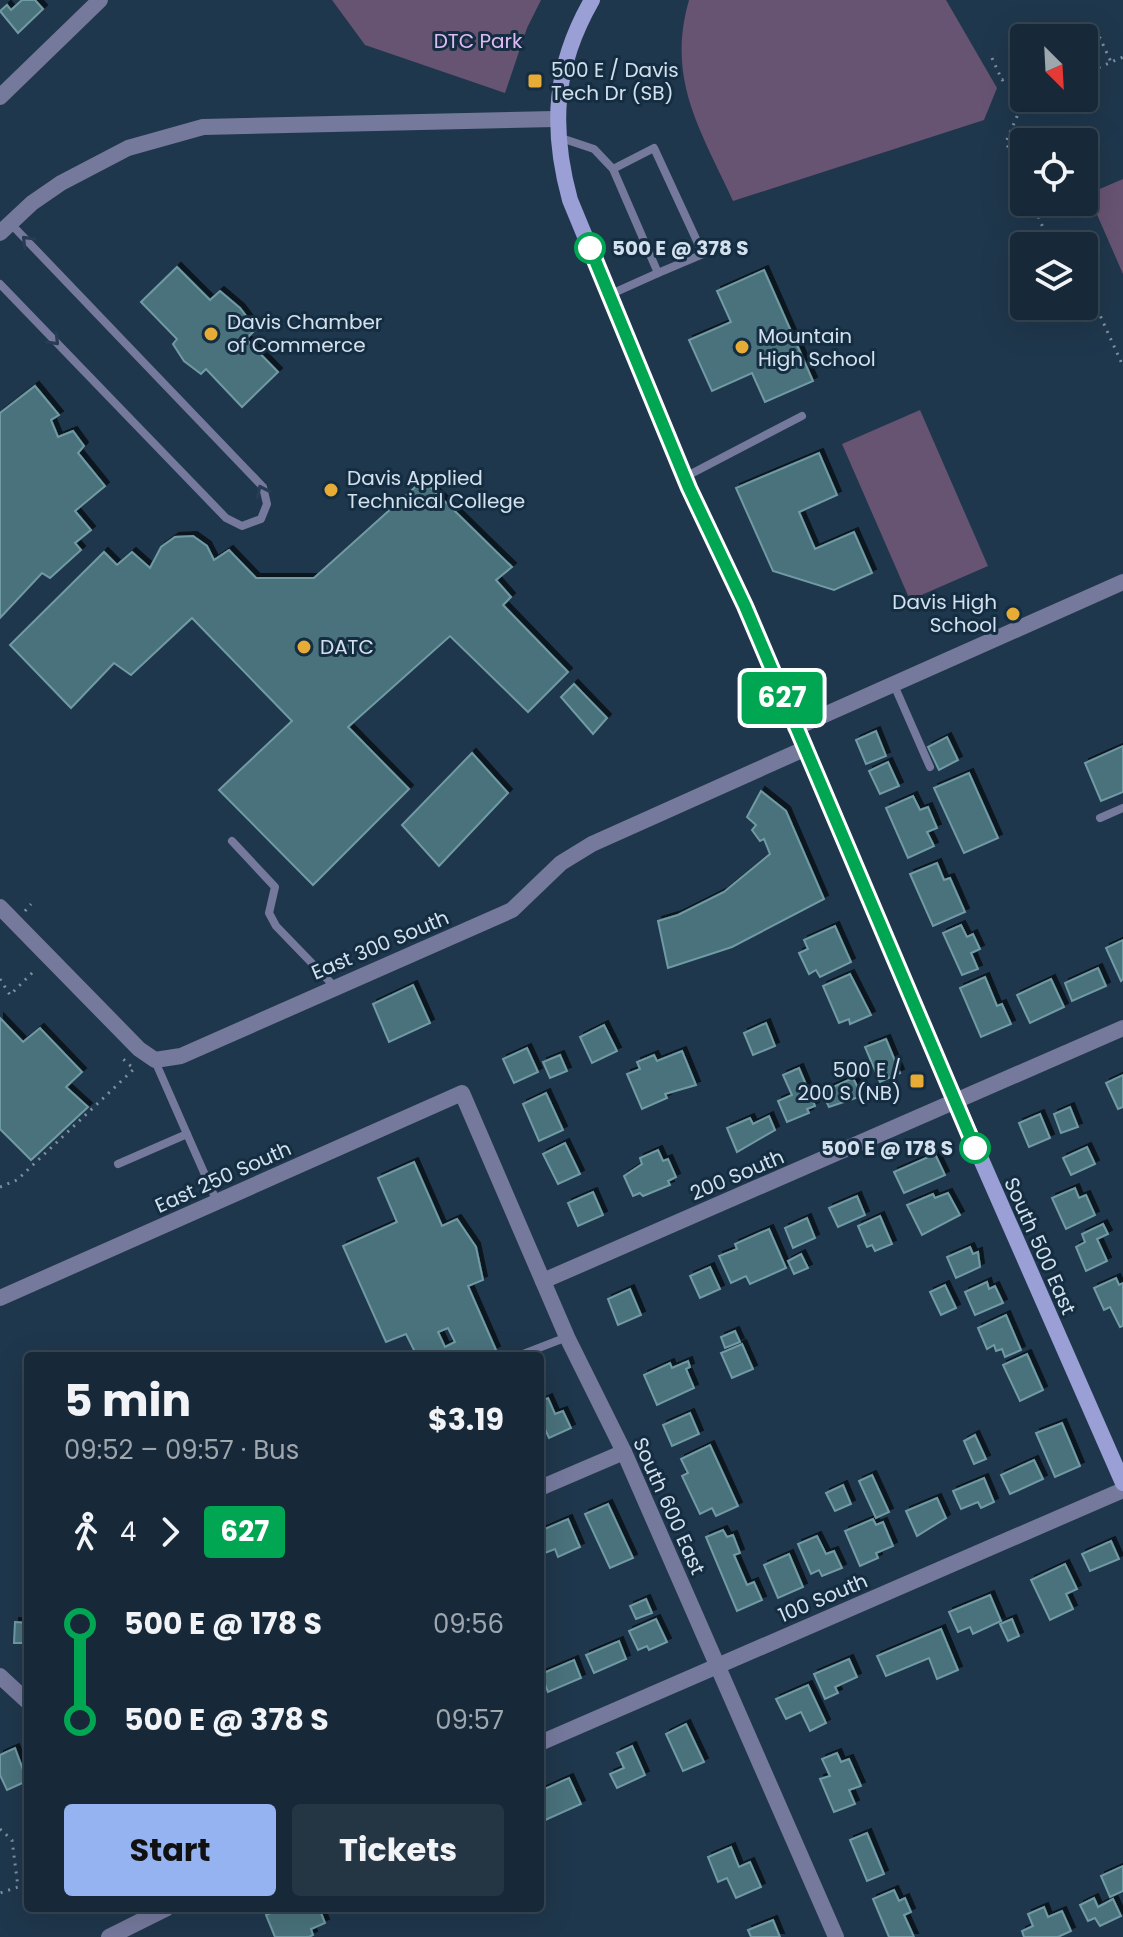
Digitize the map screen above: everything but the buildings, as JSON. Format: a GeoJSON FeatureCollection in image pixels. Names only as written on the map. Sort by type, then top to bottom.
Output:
{"type":"FeatureCollection","features":[{"type":"Feature","properties":{"kind":"street"},"geometry":{"type":"LineString","coordinates":[[0,97],[100,0]]}},
{"type":"Feature","properties":{"kind":"street","name":"South 500 East"},"geometry":{"type":"LineString","coordinates":[[592,0],[573,32],[555,119],[570,200],[685,477],[745,606],[955,1101],[1123,1483]]}},
{"type":"Feature","properties":{"kind":"street"},"geometry":{"type":"LineString","coordinates":[[5,228],[61,183],[128,148],[203,127],[555,119]]}},
{"type":"Feature","properties":{"kind":"street"},"geometry":{"type":"LineString","coordinates":[[795,728],[1123,582]]}},
{"type":"Feature","properties":{"kind":"street","name":"East 300 South"},"geometry":{"type":"LineString","coordinates":[[155,1060],[181,1056],[512,910],[561,863],[592,844],[804,749]]}},
{"type":"Feature","properties":{"kind":"street"},"geometry":{"type":"LineString","coordinates":[[0,907],[120,1031],[155,1060]]}},
{"type":"Feature","properties":{"kind":"street","name":"200 South"},"geometry":{"type":"LineString","coordinates":[[543,1281],[1123,1028]]}},
{"type":"Feature","properties":{"kind":"street","name":"East 250 South"},"geometry":{"type":"LineString","coordinates":[[0,1298],[462,1093]]}},
{"type":"Feature","properties":{"kind":"street","name":"South 600 East"},"geometry":{"type":"LineString","coordinates":[[462,1093],[567,1337],[624,1452],[836,1937]]}},
{"type":"Feature","properties":{"kind":"street"},"geometry":{"type":"LineString","coordinates":[[544,1486],[624,1452]]}},
{"type":"Feature","properties":{"kind":"street","name":"100 South"},"geometry":{"type":"LineString","coordinates":[[544,1741],[1123,1490]]}},
{"type":"Feature","properties":{"kind":"street"},"geometry":{"type":"LineString","coordinates":[[0,1676],[24,1698]]}},
{"type":"Feature","properties":{"kind":"street"},"geometry":{"type":"LineString","coordinates":[[109,1937],[159,1912]]}},
{"type":"Feature","properties":{"kind":"lane"},"geometry":{"type":"LineString","coordinates":[[557,137],[594,149],[613,169],[658,273]]}},
{"type":"Feature","properties":{"kind":"lane"},"geometry":{"type":"LineString","coordinates":[[609,295],[703,254],[654,148],[613,169]]}},
{"type":"Feature","properties":{"kind":"lane"},"geometry":{"type":"LineString","coordinates":[[0,284],[226,518],[242,526],[261,519],[267,504],[263,487],[5,228]]}},
{"type":"Feature","properties":{"kind":"lane"},"geometry":{"type":"LineString","coordinates":[[685,477],[802,416]]}},
{"type":"Feature","properties":{"kind":"lane"},"geometry":{"type":"LineString","coordinates":[[894,685],[930,767]]}},
{"type":"Feature","properties":{"kind":"lane"},"geometry":{"type":"LineString","coordinates":[[1100,818],[1123,808]]}},
{"type":"Feature","properties":{"kind":"lane"},"geometry":{"type":"LineString","coordinates":[[232,841],[275,887],[269,913],[276,926],[334,986]]}},
{"type":"Feature","properties":{"kind":"lane"},"geometry":{"type":"LineString","coordinates":[[155,1060],[217,1202]]}},
{"type":"Feature","properties":{"kind":"lane"},"geometry":{"type":"LineString","coordinates":[[118,1164],[187,1134]]}},
{"type":"Feature","properties":{"kind":"lane"},"geometry":{"type":"LineString","coordinates":[[528,1352],[567,1337]]}},
{"type":"Feature","properties":{"kind":"path"},"geometry":{"type":"LineString","coordinates":[[1098,39],[1111,62]]}},
{"type":"Feature","properties":{"kind":"path"},"geometry":{"type":"LineString","coordinates":[[1098,68],[1123,57]]}},
{"type":"Feature","properties":{"kind":"path"},"geometry":{"type":"LineString","coordinates":[[992,58],[1002,80],[1010,77]]}},
{"type":"Feature","properties":{"kind":"path"},"geometry":{"type":"LineString","coordinates":[[1010,133],[1006,142],[1010,151]]}},
{"type":"Feature","properties":{"kind":"path"},"geometry":{"type":"LineString","coordinates":[[1098,311],[1123,366]]}},
{"type":"Feature","properties":{"kind":"path"},"geometry":{"type":"LineString","coordinates":[[22,914],[31,904]]}},
{"type":"Feature","properties":{"kind":"path"},"geometry":{"type":"LineString","coordinates":[[0,979],[10,995],[35,970]]}},
{"type":"Feature","properties":{"kind":"path"},"geometry":{"type":"LineString","coordinates":[[0,1187],[17,1180],[134,1069],[121,1057]]}},
{"type":"Feature","properties":{"kind":"path"},"geometry":{"type":"LineString","coordinates":[[0,1829],[12,1840],[18,1887],[0,1893]]}},
{"type":"Feature","properties":{"kind":"green space","name":"DTC Park"},"geometry":{"type":"Polygon","coordinates":[[[332,0],[541,0],[527,28],[505,93],[365,45],[332,0]]]}},
{"type":"Feature","properties":{"kind":"green space"},"geometry":{"type":"Polygon","coordinates":[[[689,0],[946,0],[997,88],[984,120],[733,201],[699,128],[684,80],[683,29],[689,0]]]}},
{"type":"Feature","properties":{"kind":"green space"},"geometry":{"type":"Polygon","coordinates":[[[1123,179],[1123,274],[1098,216],[1098,190],[1123,179]]]}},
{"type":"Feature","properties":{"kind":"green space"},"geometry":{"type":"Polygon","coordinates":[[[920,410],[988,566],[910,600],[842,444],[920,410]]]}},
{"type":"Feature","properties":{"kind":"bus line","name":"627"},"geometry":{"type":"LineString","coordinates":[[590,248],[689,488],[745,606],[975,1148]]}},
{"type":"Feature","properties":{"kind":"place","name":"500 E / Davis Tech Dr (SB)"},"geometry":{"type":"Point","coordinates":[535,81]}},
{"type":"Feature","properties":{"kind":"place","name":"500 E @ 378 S"},"geometry":{"type":"Point","coordinates":[590,248]}},
{"type":"Feature","properties":{"kind":"place","name":"Davis Chamber of Commerce"},"geometry":{"type":"Point","coordinates":[211,334]}},
{"type":"Feature","properties":{"kind":"place","name":"Mountain High School"},"geometry":{"type":"Point","coordinates":[742,347]}},
{"type":"Feature","properties":{"kind":"place","name":"Davis Applied Technical College"},"geometry":{"type":"Point","coordinates":[331,490]}},
{"type":"Feature","properties":{"kind":"place","name":"Davis High School"},"geometry":{"type":"Point","coordinates":[1013,614]}},
{"type":"Feature","properties":{"kind":"place","name":"DATC"},"geometry":{"type":"Point","coordinates":[304,647]}},
{"type":"Feature","properties":{"kind":"place","name":"500 E / 200 S (NB)"},"geometry":{"type":"Point","coordinates":[917,1081]}},
{"type":"Feature","properties":{"kind":"place","name":"500 E @ 178 S"},"geometry":{"type":"Point","coordinates":[975,1148]}}]}
